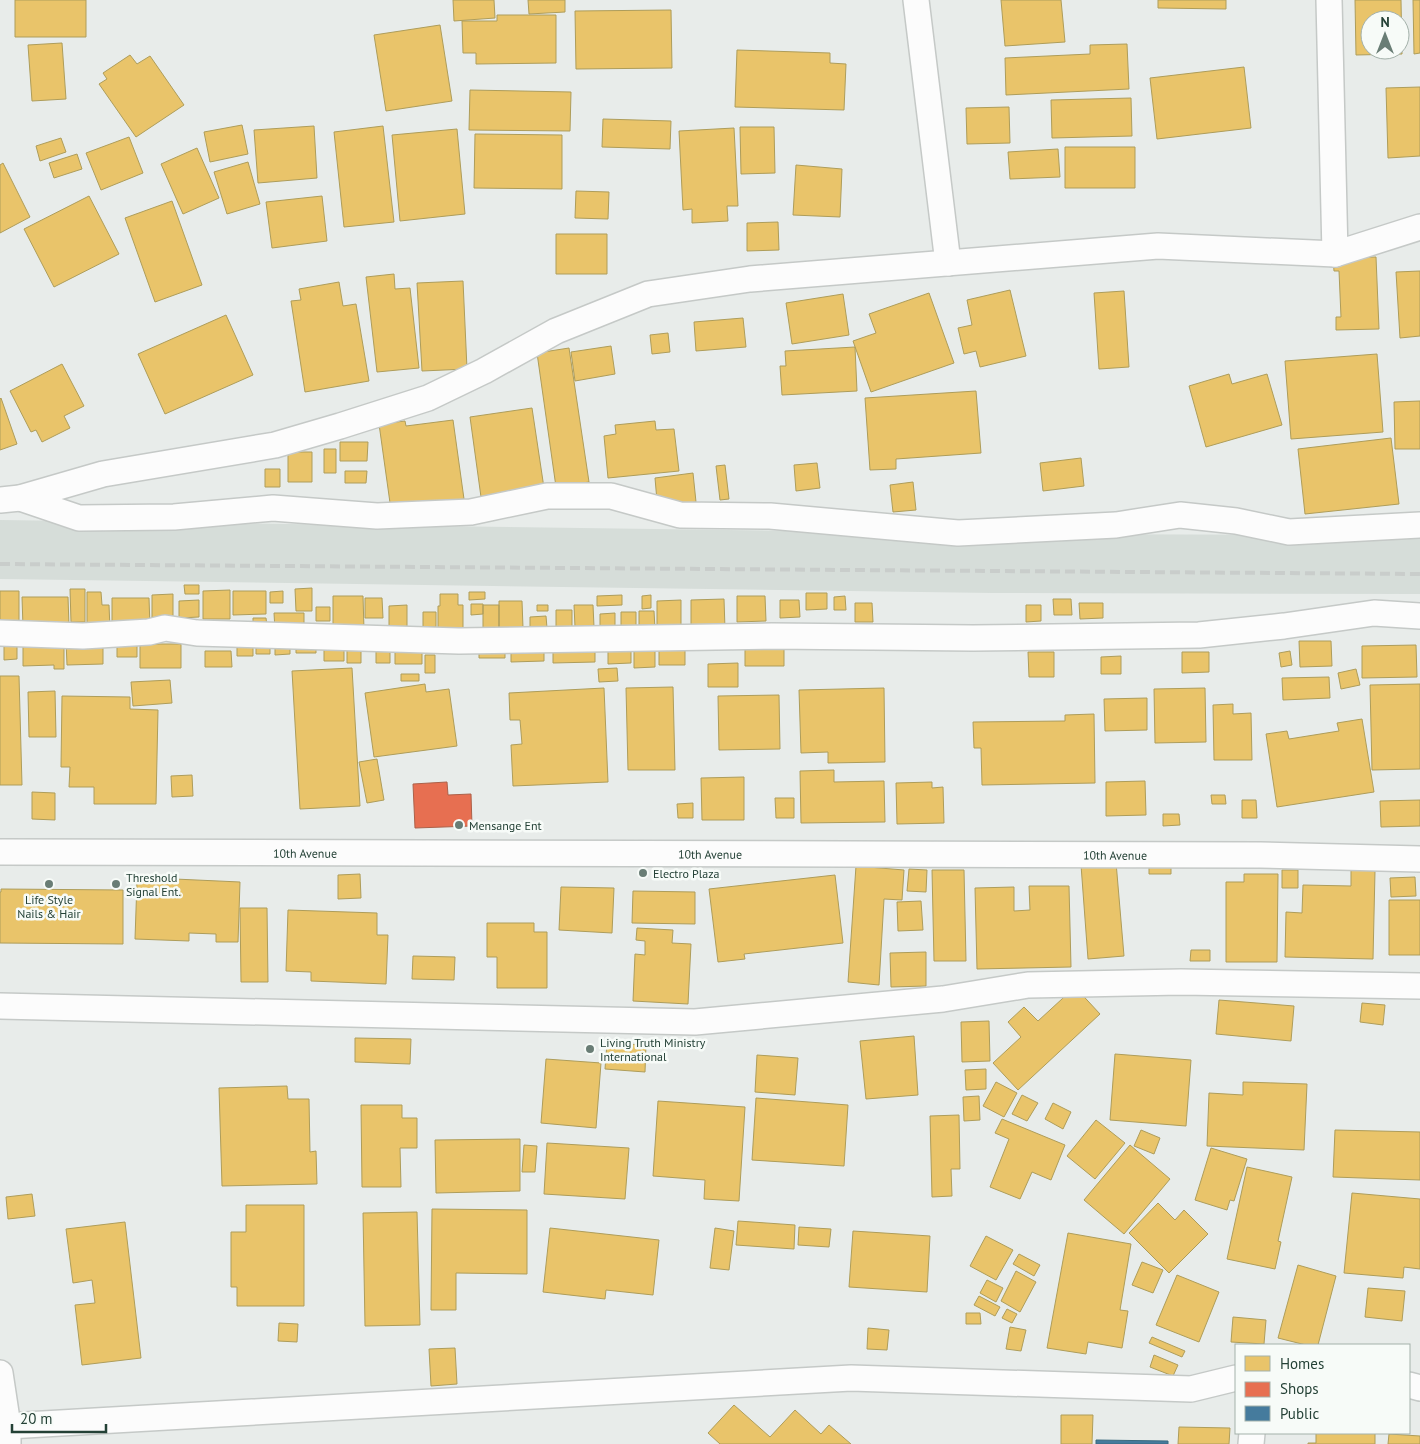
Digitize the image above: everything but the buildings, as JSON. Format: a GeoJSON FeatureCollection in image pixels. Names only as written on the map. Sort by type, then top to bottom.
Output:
{"type":"FeatureCollection","features":[{"type":"Feature","properties":{"kind":"street"},"geometry":{"type":"LineString","coordinates":[[916,0],[948,263]]}},
{"type":"Feature","properties":{"kind":"street"},"geometry":{"type":"LineString","coordinates":[[1329,0],[1334,254]]}},
{"type":"Feature","properties":{"kind":"street"},"geometry":{"type":"LineString","coordinates":[[10,499],[103,474],[275,445],[428,398],[476,375],[556,331],[648,294],[750,279],[1158,246],[1334,254],[1420,227]]}},
{"type":"Feature","properties":{"kind":"street"},"geometry":{"type":"LineString","coordinates":[[10,499],[79,518],[174,517],[273,508],[377,516],[471,512],[547,496],[611,496],[680,515],[770,516],[958,533],[1116,525],[1180,515],[1236,521],[1289,532],[1420,525]]}},
{"type":"Feature","properties":{"kind":"street"},"geometry":{"type":"LineString","coordinates":[[0,633],[83,636],[149,632],[165,628],[197,634],[459,641],[772,636],[974,638],[1199,635],[1284,626],[1374,613],[1420,616]]}},
{"type":"Feature","properties":{"kind":"street","name":"10th Avenue"},"geometry":{"type":"LineString","coordinates":[[0,852],[1260,854],[1420,859]]}},
{"type":"Feature","properties":{"kind":"street"},"geometry":{"type":"LineString","coordinates":[[0,1006],[695,1022],[943,999],[1028,984],[1181,982],[1420,986]]}},
{"type":"Feature","properties":{"kind":"street"},"geometry":{"type":"LineString","coordinates":[[0,1373],[8,1435],[851,1378],[1191,1389],[1235,1378]]}},
{"type":"Feature","properties":{"kind":"shaded area"},"geometry":{"type":"Polygon","coordinates":[[[0,520],[1015,534],[1420,535],[1420,594],[992,593],[0,579],[0,520]]]}},
{"type":"Feature","properties":{"kind":"railway"},"geometry":{"type":"LineString","coordinates":[[0,564],[1420,574]]}},
{"type":"Feature","properties":{"kind":"place","name":"Mensange Ent"},"geometry":{"type":"Point","coordinates":[459,825]}},
{"type":"Feature","properties":{"kind":"place","name":"Electro Plaza"},"geometry":{"type":"Point","coordinates":[643,873]}},
{"type":"Feature","properties":{"kind":"place","name":"Life Style Nails & Hair"},"geometry":{"type":"Point","coordinates":[49,884]}},
{"type":"Feature","properties":{"kind":"place","name":"Threshold Signal Ent."},"geometry":{"type":"Point","coordinates":[116,884]}},
{"type":"Feature","properties":{"kind":"place","name":"Living Truth Ministry International"},"geometry":{"type":"Point","coordinates":[590,1049]}}]}
